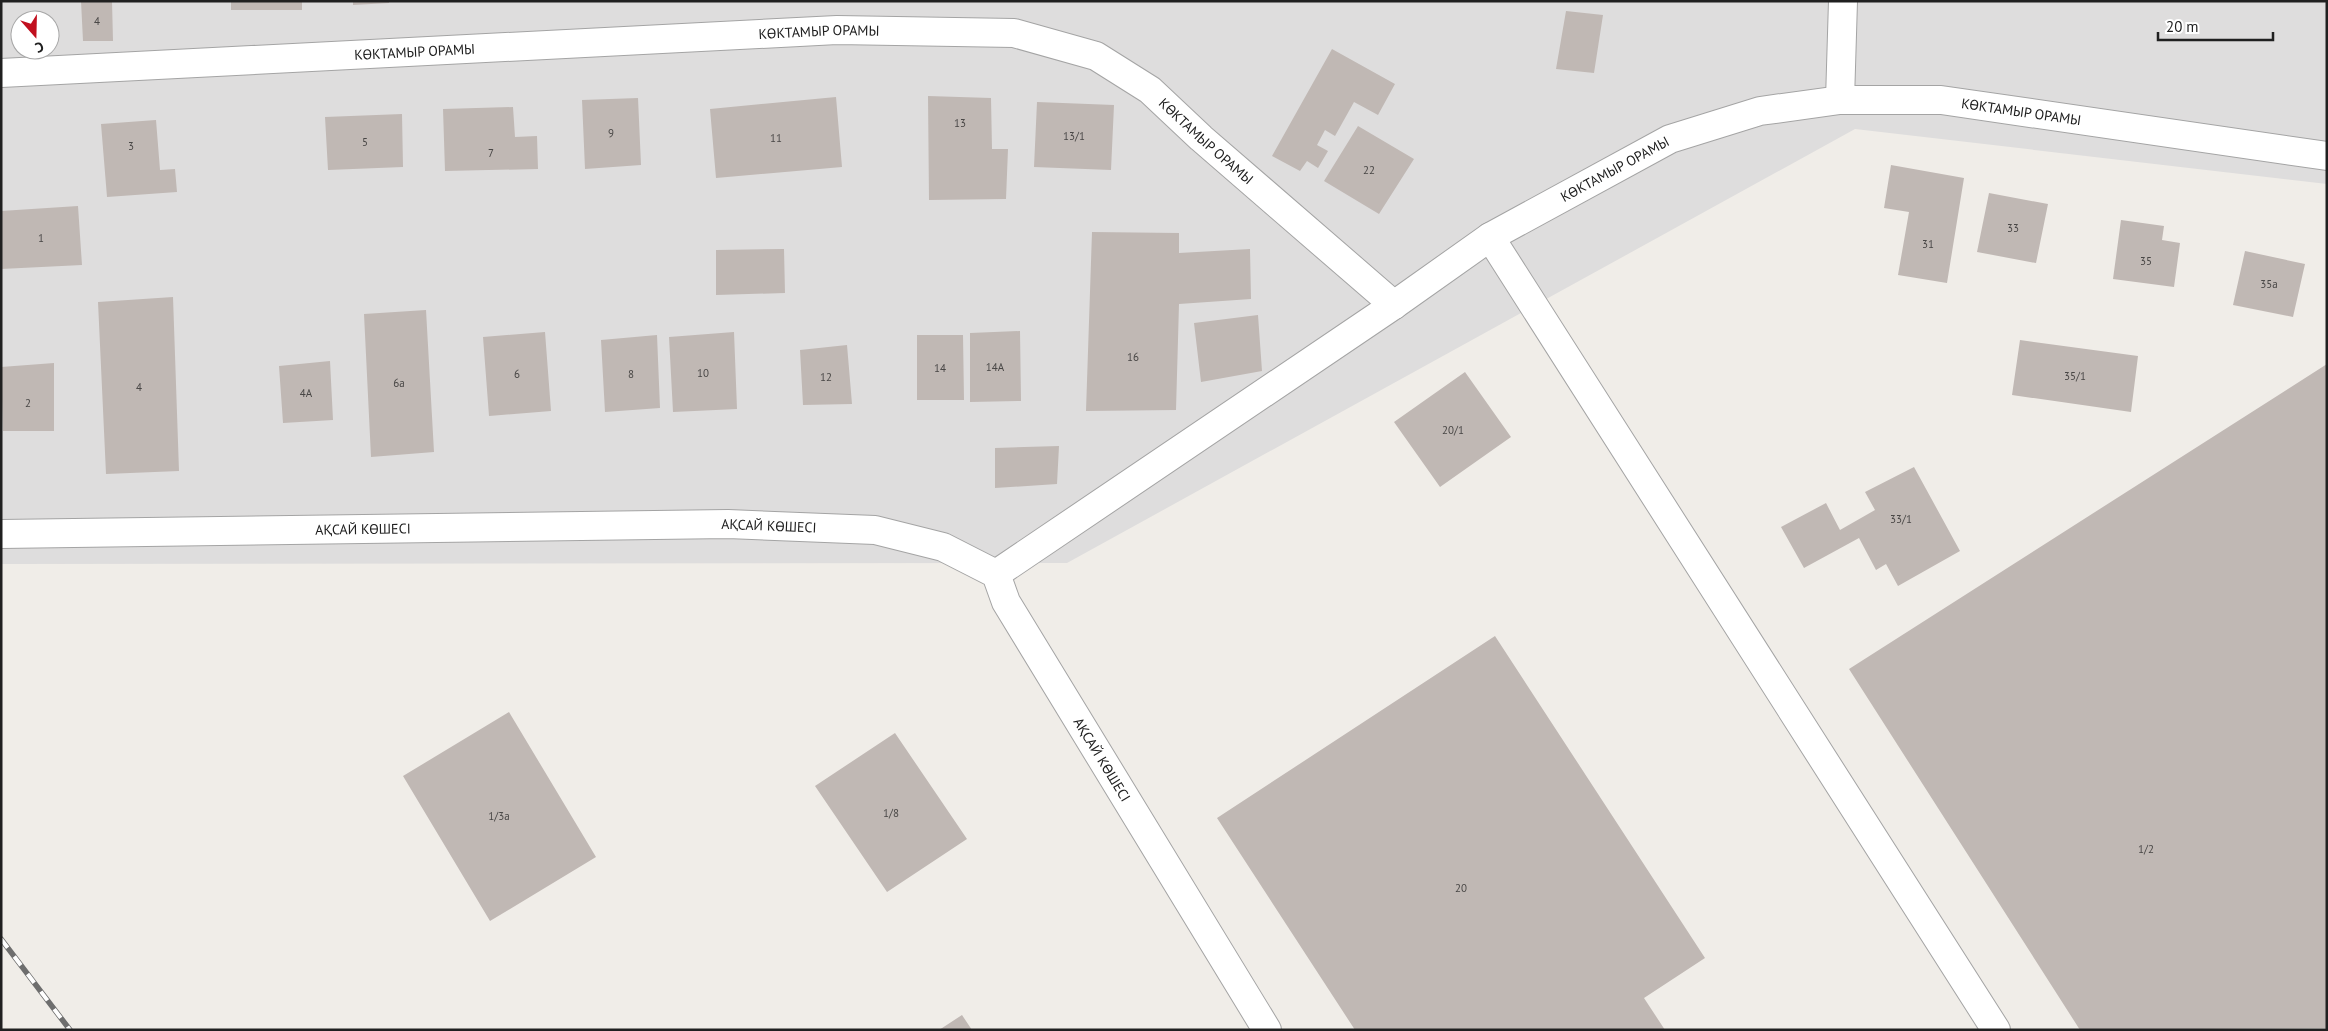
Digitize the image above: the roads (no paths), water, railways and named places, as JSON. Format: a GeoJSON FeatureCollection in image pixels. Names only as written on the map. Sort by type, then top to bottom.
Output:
{"type":"FeatureCollection","features":[{"type":"Feature","properties":{"kind":"street"},"geometry":{"type":"LineString","coordinates":[[1840,100],[1843,1]]}},
{"type":"Feature","properties":{"kind":"street","name":"КӨКТАМЫР ОРАМЫ"},"geometry":{"type":"LineString","coordinates":[[1,73],[837,30],[1014,33],[1096,56],[1150,90],[1201,138],[1394,305],[1490,237],[1670,139],[1760,112],[1840,100],[1941,100],[2327,156]]}},
{"type":"Feature","properties":{"kind":"street"},"geometry":{"type":"LineString","coordinates":[[1490,237],[1996,1030]]}},
{"type":"Feature","properties":{"kind":"street"},"geometry":{"type":"LineString","coordinates":[[996,574],[1394,305]]}},
{"type":"Feature","properties":{"kind":"street","name":"АҚСАЙ КӨШЕСІ"},"geometry":{"type":"LineString","coordinates":[[1,534],[728,524],[875,530],[943,547],[996,574],[1006,602],[1268,1030]]}},
{"type":"Feature","properties":{"kind":"railway"},"geometry":{"type":"LineString","coordinates":[[1,939],[70,1030]]}}]}
